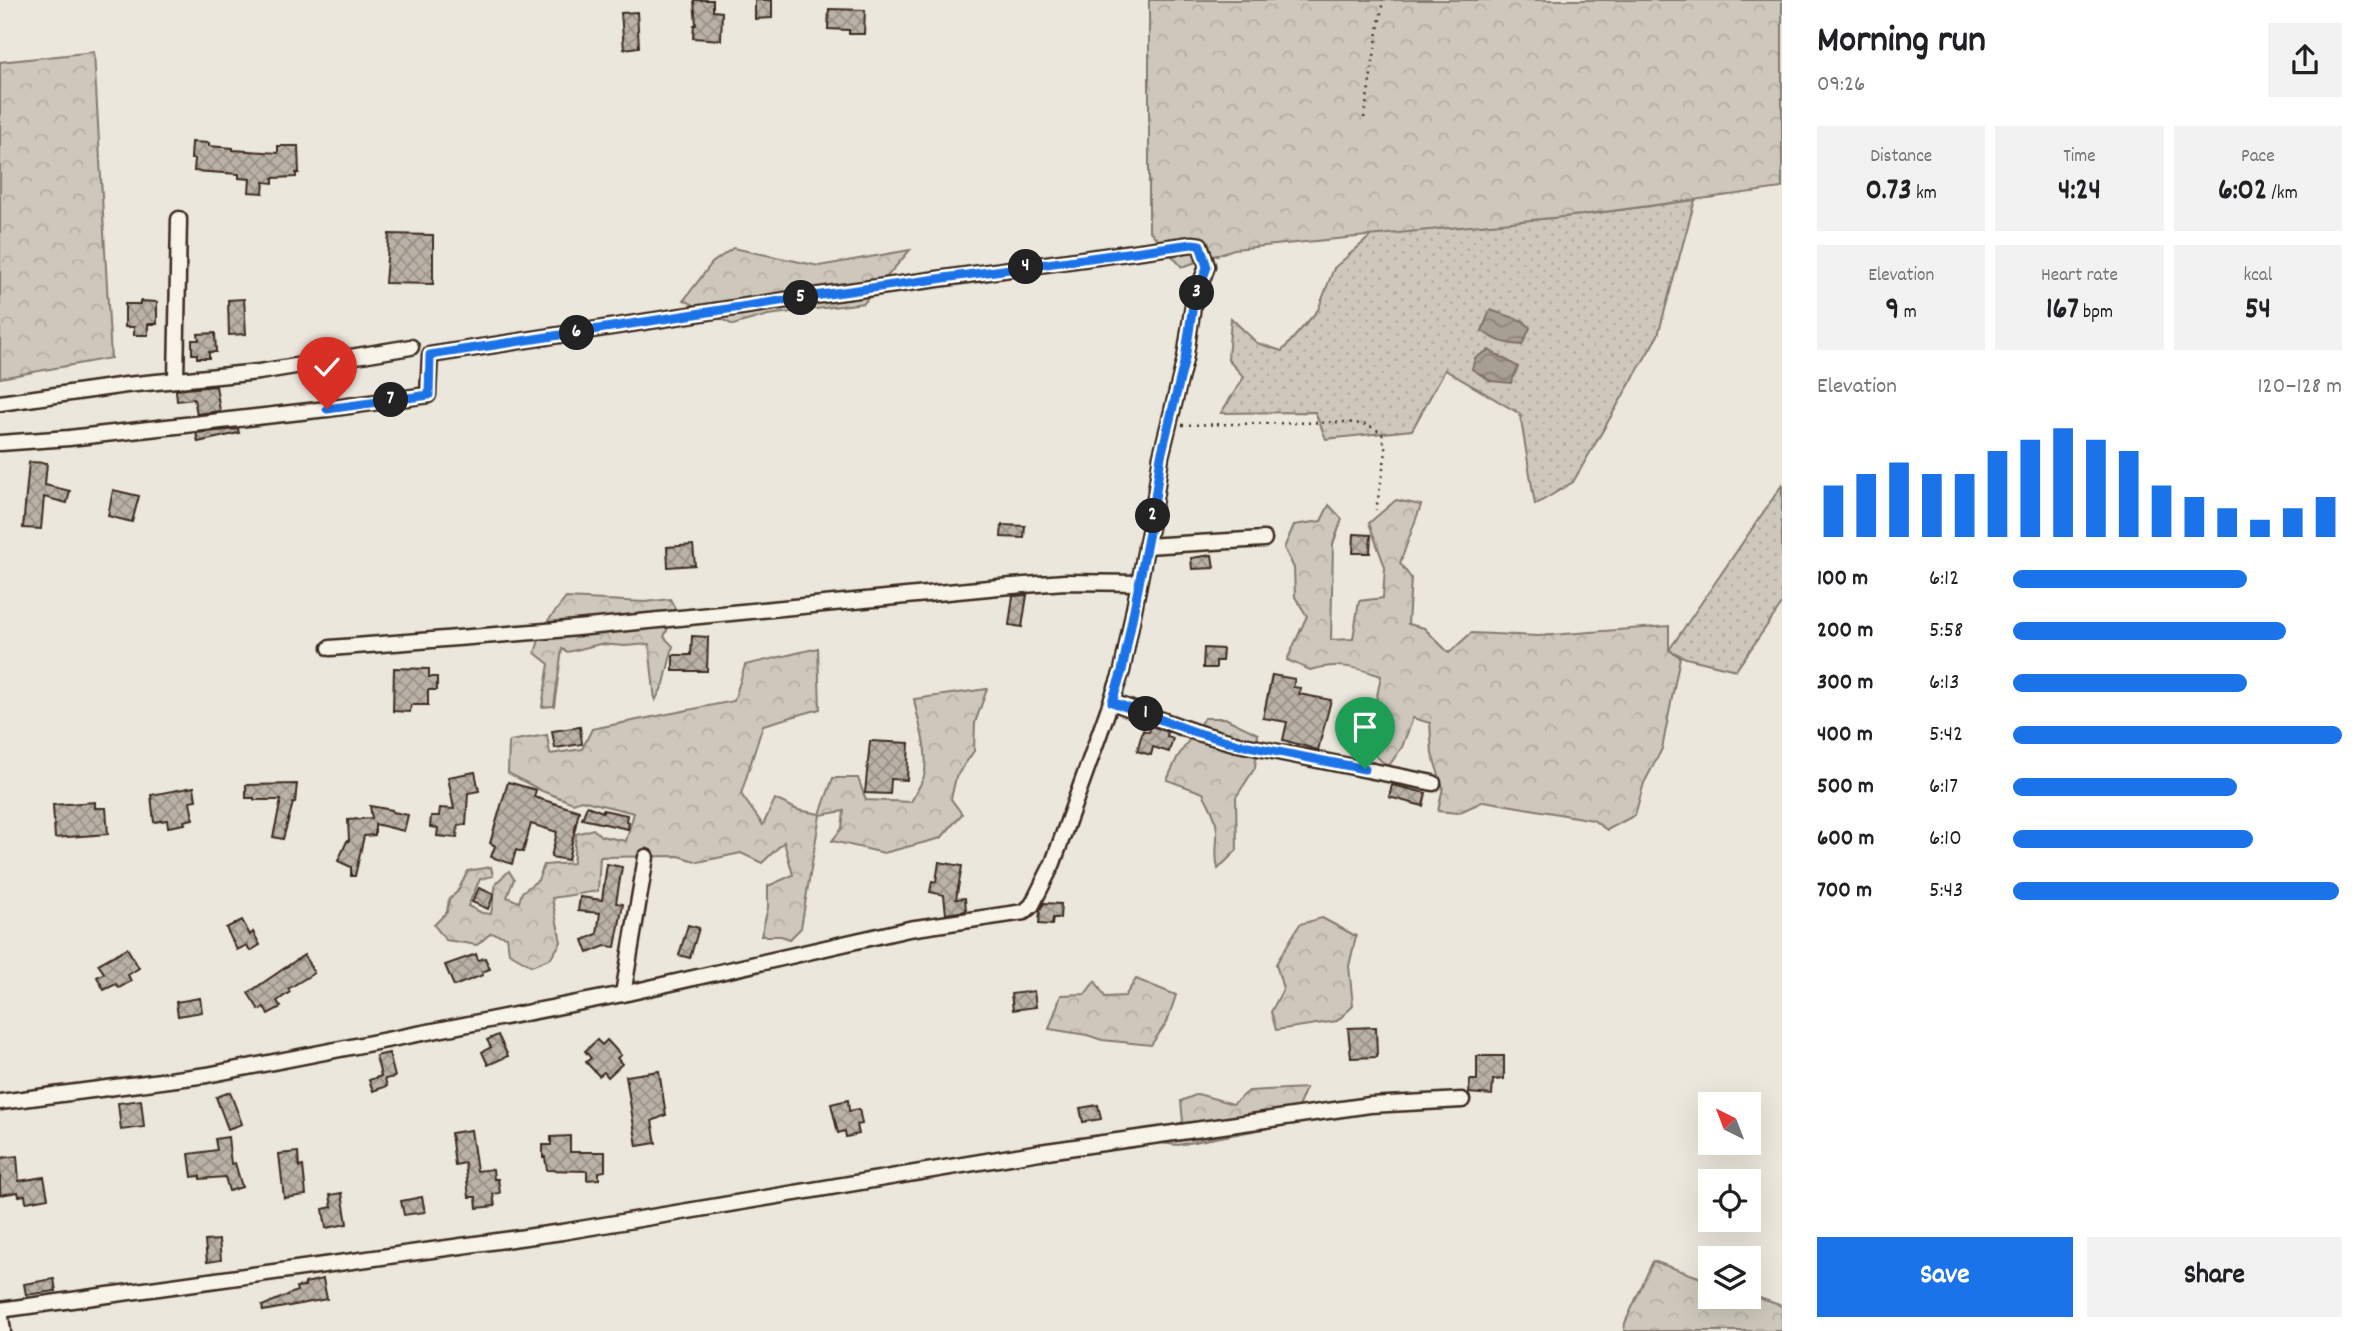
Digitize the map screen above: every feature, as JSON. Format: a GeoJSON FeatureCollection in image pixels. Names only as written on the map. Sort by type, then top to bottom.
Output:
{"type":"FeatureCollection","features":[{"type":"Feature","properties":{"kind":"street"},"geometry":{"type":"LineString","coordinates":[[176,380],[179,219]]}},
{"type":"Feature","properties":{"kind":"street"},"geometry":{"type":"LineString","coordinates":[[0,443],[69,438],[429,395],[430,355],[799,298],[1192,244],[1200,245],[1207,267],[1193,305],[1185,359],[1161,456],[1153,512],[1122,671],[1053,863],[1032,905],[1024,912],[909,929],[623,994],[207,1074],[0,1102]]}},
{"type":"Feature","properties":{"kind":"street"},"geometry":{"type":"LineString","coordinates":[[0,403],[260,372],[411,347]]}},
{"type":"Feature","properties":{"kind":"street"},"geometry":{"type":"LineString","coordinates":[[1146,546],[1264,539]]}},
{"type":"Feature","properties":{"kind":"street"},"geometry":{"type":"LineString","coordinates":[[330,648],[546,631],[999,587],[1065,582],[1138,583]]}},
{"type":"Feature","properties":{"kind":"street"},"geometry":{"type":"LineString","coordinates":[[1112,702],[1195,732],[1238,744],[1433,783]]}},
{"type":"Feature","properties":{"kind":"street"},"geometry":{"type":"LineString","coordinates":[[623,994],[646,857]]}},
{"type":"Feature","properties":{"kind":"street"},"geometry":{"type":"LineString","coordinates":[[4,1331],[0,1310],[562,1233],[1040,1152],[1370,1105],[1462,1100]]}},
{"type":"Feature","properties":{"kind":"path"},"geometry":{"type":"LineString","coordinates":[[1364,118],[1383,0]]}},
{"type":"Feature","properties":{"kind":"path"},"geometry":{"type":"LineString","coordinates":[[1169,426],[1347,422],[1368,425],[1382,433],[1386,452],[1376,510]]}},
{"type":"Feature","properties":{"kind":"green space"},"geometry":{"type":"Polygon","coordinates":[[[1149,0],[1782,0],[1782,188],[1582,215],[1234,249],[1182,267],[1149,230],[1149,0]]]}},
{"type":"Feature","properties":{"kind":"green space"},"geometry":{"type":"Polygon","coordinates":[[[94,52],[111,358],[0,378],[0,62],[94,52]]]}},
{"type":"Feature","properties":{"kind":"green space"},"geometry":{"type":"Polygon","coordinates":[[[1695,200],[1658,335],[1573,482],[1535,505],[1520,414],[1445,370],[1412,430],[1326,439],[1315,412],[1221,413],[1244,377],[1228,360],[1231,318],[1257,343],[1282,351],[1318,310],[1334,268],[1372,235],[1582,215],[1695,200]]]}},
{"type":"Feature","properties":{"kind":"green space"},"geometry":{"type":"Polygon","coordinates":[[[733,248],[819,266],[910,250],[864,303],[768,315],[733,325],[684,300],[712,263],[733,248]]]}},
{"type":"Feature","properties":{"kind":"green space"},"geometry":{"type":"Polygon","coordinates":[[[1782,485],[1782,604],[1736,670],[1686,658],[1669,650],[1782,485]]]}},
{"type":"Feature","properties":{"kind":"green space"},"geometry":{"type":"Polygon","coordinates":[[[1396,500],[1421,505],[1400,563],[1411,578],[1408,624],[1424,628],[1449,653],[1471,633],[1538,636],[1669,626],[1669,650],[1680,657],[1662,749],[1644,783],[1635,815],[1607,830],[1593,820],[1484,801],[1458,813],[1438,811],[1443,787],[1432,754],[1430,723],[1413,718],[1402,747],[1388,767],[1375,755],[1371,727],[1381,676],[1346,667],[1329,666],[1310,670],[1287,660],[1307,616],[1295,597],[1294,568],[1284,548],[1294,525],[1321,521],[1329,505],[1342,519],[1333,544],[1331,640],[1353,639],[1359,601],[1383,598],[1385,567],[1369,523],[1396,500]]]}},
{"type":"Feature","properties":{"kind":"green space"},"geometry":{"type":"Polygon","coordinates":[[[566,598],[645,602],[670,599],[676,610],[664,637],[673,646],[664,684],[655,701],[649,644],[600,644],[568,652],[562,649],[554,706],[542,707],[549,664],[535,653],[543,627],[566,598]]]}},
{"type":"Feature","properties":{"kind":"green space"},"geometry":{"type":"Polygon","coordinates":[[[818,648],[820,709],[763,725],[741,794],[763,825],[775,799],[798,810],[820,814],[833,778],[858,778],[866,800],[911,802],[923,779],[926,758],[914,699],[987,689],[975,723],[974,751],[956,777],[951,799],[962,814],[941,838],[884,853],[832,841],[842,828],[844,811],[820,815],[801,928],[790,939],[761,936],[768,908],[768,886],[793,875],[784,842],[762,863],[741,853],[698,862],[679,856],[600,857],[598,891],[552,898],[561,942],[551,958],[532,966],[509,953],[507,937],[491,933],[477,945],[446,940],[434,925],[447,912],[449,899],[457,892],[468,871],[491,867],[493,876],[480,879],[468,906],[491,914],[496,883],[509,871],[514,879],[507,897],[519,902],[522,892],[538,880],[544,865],[573,863],[576,834],[593,829],[601,836],[626,841],[634,813],[581,800],[573,803],[508,773],[509,741],[547,735],[550,754],[582,749],[592,729],[734,701],[745,665],[818,648]]]}},
{"type":"Feature","properties":{"kind":"green space"},"geometry":{"type":"Polygon","coordinates":[[[1204,718],[1225,718],[1258,734],[1255,768],[1236,797],[1237,850],[1218,869],[1216,825],[1203,793],[1167,780],[1177,758],[1204,718]]]}},
{"type":"Feature","properties":{"kind":"green space"},"geometry":{"type":"Polygon","coordinates":[[[1322,918],[1356,936],[1349,966],[1353,1006],[1337,1021],[1276,1030],[1271,1012],[1283,989],[1276,964],[1300,924],[1322,918]]]}},
{"type":"Feature","properties":{"kind":"green space"},"geometry":{"type":"Polygon","coordinates":[[[1136,979],[1176,995],[1167,1022],[1151,1045],[1102,1040],[1049,1029],[1061,995],[1085,994],[1095,981],[1105,997],[1125,996],[1136,979]]]}},
{"type":"Feature","properties":{"kind":"green space"},"geometry":{"type":"Polygon","coordinates":[[[1306,1088],[1291,1124],[1178,1145],[1160,1143],[1160,1129],[1183,1122],[1181,1101],[1198,1094],[1233,1104],[1249,1091],[1306,1088]]]}},
{"type":"Feature","properties":{"kind":"green space"},"geometry":{"type":"Polygon","coordinates":[[[1653,1261],[1698,1277],[1698,1309],[1761,1309],[1761,1299],[1782,1306],[1782,1331],[1624,1331],[1625,1323],[1653,1261]]]}},
{"type":"Feature","properties":{"kind":"water"},"geometry":{"type":"Polygon","coordinates":[[[1490,310],[1524,321],[1530,328],[1522,345],[1501,341],[1482,331],[1490,310]]]}},
{"type":"Feature","properties":{"kind":"water"},"geometry":{"type":"Polygon","coordinates":[[[1489,350],[1518,367],[1511,383],[1491,381],[1472,369],[1475,358],[1489,350]]]}},
{"type":"Feature","properties":{"kind":"building"},"geometry":{"type":"Polygon","coordinates":[[[694,0],[713,0],[713,11],[722,12],[721,40],[693,38],[696,25],[694,0]]]}},
{"type":"Feature","properties":{"kind":"building"},"geometry":{"type":"Polygon","coordinates":[[[755,0],[772,0],[772,18],[755,19],[755,0]]]}},
{"type":"Feature","properties":{"kind":"building"},"geometry":{"type":"Polygon","coordinates":[[[829,9],[865,10],[864,34],[828,29],[829,9]]]}},
{"type":"Feature","properties":{"kind":"building"},"geometry":{"type":"Polygon","coordinates":[[[637,12],[639,47],[624,49],[621,13],[637,12]]]}},
{"type":"Feature","properties":{"kind":"building"},"geometry":{"type":"Polygon","coordinates":[[[192,142],[209,143],[209,146],[233,150],[278,153],[278,146],[298,146],[299,173],[296,173],[296,177],[273,178],[273,183],[264,182],[263,193],[249,192],[250,179],[239,178],[239,174],[194,171],[195,159],[191,159],[192,142]]]}},
{"type":"Feature","properties":{"kind":"building"},"geometry":{"type":"Polygon","coordinates":[[[389,234],[433,235],[433,284],[385,283],[389,234]]]}},
{"type":"Feature","properties":{"kind":"building"},"geometry":{"type":"Polygon","coordinates":[[[244,299],[246,334],[229,335],[228,300],[244,299]]]}},
{"type":"Feature","properties":{"kind":"building"},"geometry":{"type":"Polygon","coordinates":[[[140,301],[157,302],[157,324],[148,324],[148,335],[134,335],[134,327],[125,327],[125,304],[140,304],[140,301]]]}},
{"type":"Feature","properties":{"kind":"building"},"geometry":{"type":"Polygon","coordinates":[[[215,333],[216,352],[209,352],[209,358],[197,358],[197,354],[192,354],[192,340],[199,340],[198,334],[215,333]]]}},
{"type":"Feature","properties":{"kind":"building"},"geometry":{"type":"Polygon","coordinates":[[[216,386],[220,411],[197,414],[194,399],[177,401],[176,390],[216,386]]]}},
{"type":"Feature","properties":{"kind":"building"},"geometry":{"type":"Polygon","coordinates":[[[238,429],[239,433],[198,442],[196,433],[238,429]]]}},
{"type":"Feature","properties":{"kind":"building"},"geometry":{"type":"Polygon","coordinates":[[[29,462],[47,463],[45,485],[70,491],[67,503],[44,497],[41,529],[23,528],[29,462]]]}},
{"type":"Feature","properties":{"kind":"building"},"geometry":{"type":"Polygon","coordinates":[[[113,490],[139,496],[132,522],[108,516],[113,490]]]}},
{"type":"Feature","properties":{"kind":"building"},"geometry":{"type":"Polygon","coordinates":[[[1002,525],[1025,526],[1024,538],[1001,537],[1002,525]]]}},
{"type":"Feature","properties":{"kind":"building"},"geometry":{"type":"Polygon","coordinates":[[[1354,534],[1371,535],[1370,553],[1353,553],[1354,534]]]}},
{"type":"Feature","properties":{"kind":"building"},"geometry":{"type":"Polygon","coordinates":[[[693,545],[695,565],[668,567],[667,547],[693,545]]]}},
{"type":"Feature","properties":{"kind":"building"},"geometry":{"type":"Polygon","coordinates":[[[1212,555],[1214,568],[1192,569],[1191,558],[1212,555]]]}},
{"type":"Feature","properties":{"kind":"building"},"geometry":{"type":"Polygon","coordinates":[[[1027,595],[1022,627],[1009,625],[1013,596],[1027,595]]]}},
{"type":"Feature","properties":{"kind":"building"},"geometry":{"type":"Polygon","coordinates":[[[692,636],[708,637],[707,671],[673,671],[673,655],[691,655],[692,636]]]}},
{"type":"Feature","properties":{"kind":"building"},"geometry":{"type":"Polygon","coordinates":[[[1204,648],[1223,649],[1222,661],[1216,661],[1216,668],[1203,668],[1204,648]]]}},
{"type":"Feature","properties":{"kind":"building"},"geometry":{"type":"Polygon","coordinates":[[[394,668],[429,669],[429,677],[437,677],[437,690],[428,690],[428,705],[411,705],[410,712],[393,711],[394,668]]]}},
{"type":"Feature","properties":{"kind":"building"},"geometry":{"type":"Polygon","coordinates":[[[1272,675],[1295,679],[1293,687],[1301,688],[1299,694],[1331,700],[1318,750],[1283,740],[1287,722],[1263,718],[1272,675]]]}},
{"type":"Feature","properties":{"kind":"building"},"geometry":{"type":"Polygon","coordinates":[[[1151,726],[1168,732],[1167,736],[1173,738],[1169,752],[1153,747],[1151,755],[1137,751],[1143,730],[1149,732],[1151,726]]]}},
{"type":"Feature","properties":{"kind":"building"},"geometry":{"type":"Polygon","coordinates":[[[580,727],[582,744],[555,748],[552,731],[580,727]]]}},
{"type":"Feature","properties":{"kind":"building"},"geometry":{"type":"Polygon","coordinates":[[[870,741],[909,743],[907,780],[891,779],[890,794],[865,793],[870,741]]]}},
{"type":"Feature","properties":{"kind":"building"},"geometry":{"type":"Polygon","coordinates":[[[475,772],[479,791],[468,793],[466,825],[458,825],[457,838],[437,836],[438,828],[430,827],[431,816],[439,816],[440,808],[454,809],[448,777],[475,772]]]}},
{"type":"Feature","properties":{"kind":"building"},"geometry":{"type":"Polygon","coordinates":[[[508,782],[536,790],[534,797],[579,811],[568,860],[551,857],[557,832],[531,824],[523,852],[516,850],[512,864],[491,857],[495,846],[490,843],[508,782]]]}},
{"type":"Feature","properties":{"kind":"building"},"geometry":{"type":"Polygon","coordinates":[[[297,784],[295,803],[283,839],[273,837],[281,800],[246,798],[246,785],[297,784]]]}},
{"type":"Feature","properties":{"kind":"building"},"geometry":{"type":"Polygon","coordinates":[[[1392,785],[1426,793],[1423,806],[1389,797],[1392,785]]]}},
{"type":"Feature","properties":{"kind":"building"},"geometry":{"type":"Polygon","coordinates":[[[194,787],[196,800],[190,801],[193,819],[184,821],[185,824],[168,827],[167,820],[154,822],[151,795],[194,787]]]}},
{"type":"Feature","properties":{"kind":"building"},"geometry":{"type":"Polygon","coordinates":[[[95,802],[95,808],[106,808],[108,834],[55,838],[53,805],[95,802]]]}},
{"type":"Feature","properties":{"kind":"building"},"geometry":{"type":"Polygon","coordinates":[[[370,806],[408,815],[404,831],[375,824],[375,835],[364,836],[355,876],[351,876],[351,867],[338,861],[349,841],[348,820],[372,818],[370,806]]]}},
{"type":"Feature","properties":{"kind":"building"},"geometry":{"type":"Polygon","coordinates":[[[587,806],[603,812],[627,815],[628,829],[582,819],[587,806]]]}},
{"type":"Feature","properties":{"kind":"building"},"geometry":{"type":"Polygon","coordinates":[[[939,862],[962,866],[956,899],[965,898],[966,911],[946,914],[944,895],[930,892],[932,881],[936,882],[939,862]]]}},
{"type":"Feature","properties":{"kind":"building"},"geometry":{"type":"Polygon","coordinates":[[[607,864],[622,867],[616,903],[623,904],[615,947],[605,946],[588,953],[583,940],[597,934],[600,913],[578,911],[580,897],[602,900],[607,864]]]}},
{"type":"Feature","properties":{"kind":"building"},"geometry":{"type":"Polygon","coordinates":[[[479,888],[494,894],[488,909],[472,902],[479,888]]]}},
{"type":"Feature","properties":{"kind":"building"},"geometry":{"type":"Polygon","coordinates":[[[1044,903],[1061,904],[1060,918],[1053,918],[1052,925],[1039,924],[1040,910],[1044,903]]]}},
{"type":"Feature","properties":{"kind":"building"},"geometry":{"type":"Polygon","coordinates":[[[242,920],[250,935],[253,932],[260,945],[250,951],[247,945],[237,950],[226,928],[242,920]]]}},
{"type":"Feature","properties":{"kind":"building"},"geometry":{"type":"Polygon","coordinates":[[[688,925],[699,928],[690,958],[679,955],[688,925]]]}},
{"type":"Feature","properties":{"kind":"building"},"geometry":{"type":"Polygon","coordinates":[[[127,948],[139,968],[128,975],[131,981],[119,988],[116,984],[104,990],[97,977],[104,973],[98,964],[127,948]]]}},
{"type":"Feature","properties":{"kind":"building"},"geometry":{"type":"Polygon","coordinates":[[[476,954],[478,960],[485,958],[490,969],[482,972],[483,975],[454,986],[445,965],[476,954]]]}},
{"type":"Feature","properties":{"kind":"building"},"geometry":{"type":"Polygon","coordinates":[[[304,955],[314,973],[288,989],[290,992],[277,1001],[281,1007],[268,1014],[264,1007],[259,1010],[248,993],[304,955]]]}},
{"type":"Feature","properties":{"kind":"building"},"geometry":{"type":"Polygon","coordinates":[[[1034,991],[1036,1007],[1013,1010],[1011,994],[1034,991]]]}},
{"type":"Feature","properties":{"kind":"building"},"geometry":{"type":"Polygon","coordinates":[[[200,998],[202,1012],[178,1016],[176,1002],[200,998]]]}},
{"type":"Feature","properties":{"kind":"building"},"geometry":{"type":"Polygon","coordinates":[[[1376,1027],[1377,1057],[1351,1058],[1348,1028],[1376,1027]]]}},
{"type":"Feature","properties":{"kind":"building"},"geometry":{"type":"Polygon","coordinates":[[[498,1035],[508,1056],[488,1065],[482,1052],[491,1047],[487,1040],[498,1035]]]}},
{"type":"Feature","properties":{"kind":"building"},"geometry":{"type":"Polygon","coordinates":[[[597,1040],[602,1045],[607,1040],[621,1055],[617,1058],[622,1064],[608,1077],[604,1072],[599,1076],[586,1062],[591,1058],[585,1051],[597,1040]]]}},
{"type":"Feature","properties":{"kind":"building"},"geometry":{"type":"Polygon","coordinates":[[[389,1053],[395,1077],[385,1079],[387,1086],[373,1091],[369,1080],[381,1076],[376,1056],[389,1053]]]}},
{"type":"Feature","properties":{"kind":"building"},"geometry":{"type":"Polygon","coordinates":[[[1477,1056],[1504,1056],[1504,1079],[1493,1080],[1492,1095],[1469,1093],[1470,1080],[1477,1080],[1477,1056]]]}},
{"type":"Feature","properties":{"kind":"building"},"geometry":{"type":"Polygon","coordinates":[[[659,1071],[666,1115],[652,1121],[656,1143],[637,1146],[626,1076],[659,1071]]]}},
{"type":"Feature","properties":{"kind":"building"},"geometry":{"type":"Polygon","coordinates":[[[230,1092],[242,1124],[228,1129],[216,1097],[230,1092]]]}},
{"type":"Feature","properties":{"kind":"building"},"geometry":{"type":"Polygon","coordinates":[[[141,1100],[144,1127],[121,1130],[118,1103],[141,1100]]]}},
{"type":"Feature","properties":{"kind":"building"},"geometry":{"type":"Polygon","coordinates":[[[848,1100],[849,1111],[859,1109],[862,1124],[857,1125],[859,1134],[846,1137],[845,1131],[838,1133],[831,1104],[848,1100]]]}},
{"type":"Feature","properties":{"kind":"building"},"geometry":{"type":"Polygon","coordinates":[[[1098,1105],[1101,1119],[1083,1122],[1080,1108],[1098,1105]]]}},
{"type":"Feature","properties":{"kind":"building"},"geometry":{"type":"Polygon","coordinates":[[[471,1130],[477,1171],[493,1169],[494,1179],[498,1179],[500,1193],[493,1194],[495,1206],[477,1208],[476,1197],[469,1197],[465,1163],[455,1165],[451,1133],[471,1130]]]}},
{"type":"Feature","properties":{"kind":"building"},"geometry":{"type":"Polygon","coordinates":[[[570,1136],[570,1152],[605,1152],[605,1171],[599,1172],[599,1179],[587,1180],[587,1171],[547,1170],[543,1145],[551,1145],[551,1137],[570,1136]]]}},
{"type":"Feature","properties":{"kind":"building"},"geometry":{"type":"Polygon","coordinates":[[[228,1137],[231,1164],[235,1163],[242,1187],[229,1191],[225,1177],[192,1177],[189,1154],[217,1150],[215,1139],[228,1137]]]}},
{"type":"Feature","properties":{"kind":"building"},"geometry":{"type":"Polygon","coordinates":[[[298,1152],[299,1167],[303,1166],[306,1195],[284,1198],[279,1154],[298,1152]]]}},
{"type":"Feature","properties":{"kind":"building"},"geometry":{"type":"Polygon","coordinates":[[[17,1156],[19,1181],[44,1177],[48,1198],[26,1202],[25,1195],[19,1196],[18,1192],[0,1195],[0,1158],[17,1156]]]}},
{"type":"Feature","properties":{"kind":"building"},"geometry":{"type":"Polygon","coordinates":[[[342,1193],[347,1224],[326,1228],[323,1209],[332,1207],[330,1195],[342,1193]]]}},
{"type":"Feature","properties":{"kind":"building"},"geometry":{"type":"Polygon","coordinates":[[[422,1197],[425,1212],[404,1215],[401,1201],[422,1197]]]}},
{"type":"Feature","properties":{"kind":"building"},"geometry":{"type":"Polygon","coordinates":[[[219,1240],[221,1260],[207,1262],[205,1241],[219,1240]]]}},
{"type":"Feature","properties":{"kind":"building"},"geometry":{"type":"Polygon","coordinates":[[[54,1279],[56,1291],[26,1295],[24,1284],[54,1279]]]}},
{"type":"Feature","properties":{"kind":"building"},"geometry":{"type":"Polygon","coordinates":[[[323,1279],[327,1299],[263,1311],[262,1306],[297,1291],[296,1287],[323,1279]]]}},
{"type":"Feature","properties":{"kind":"route"},"geometry":{"type":"LineString","coordinates":[[327,409],[429,395],[430,355],[799,298],[1200,245],[1207,267],[1193,305],[1185,359],[1161,456],[1153,512],[1122,671],[1112,702],[1195,732],[1238,744],[1365,769]]}}]}
